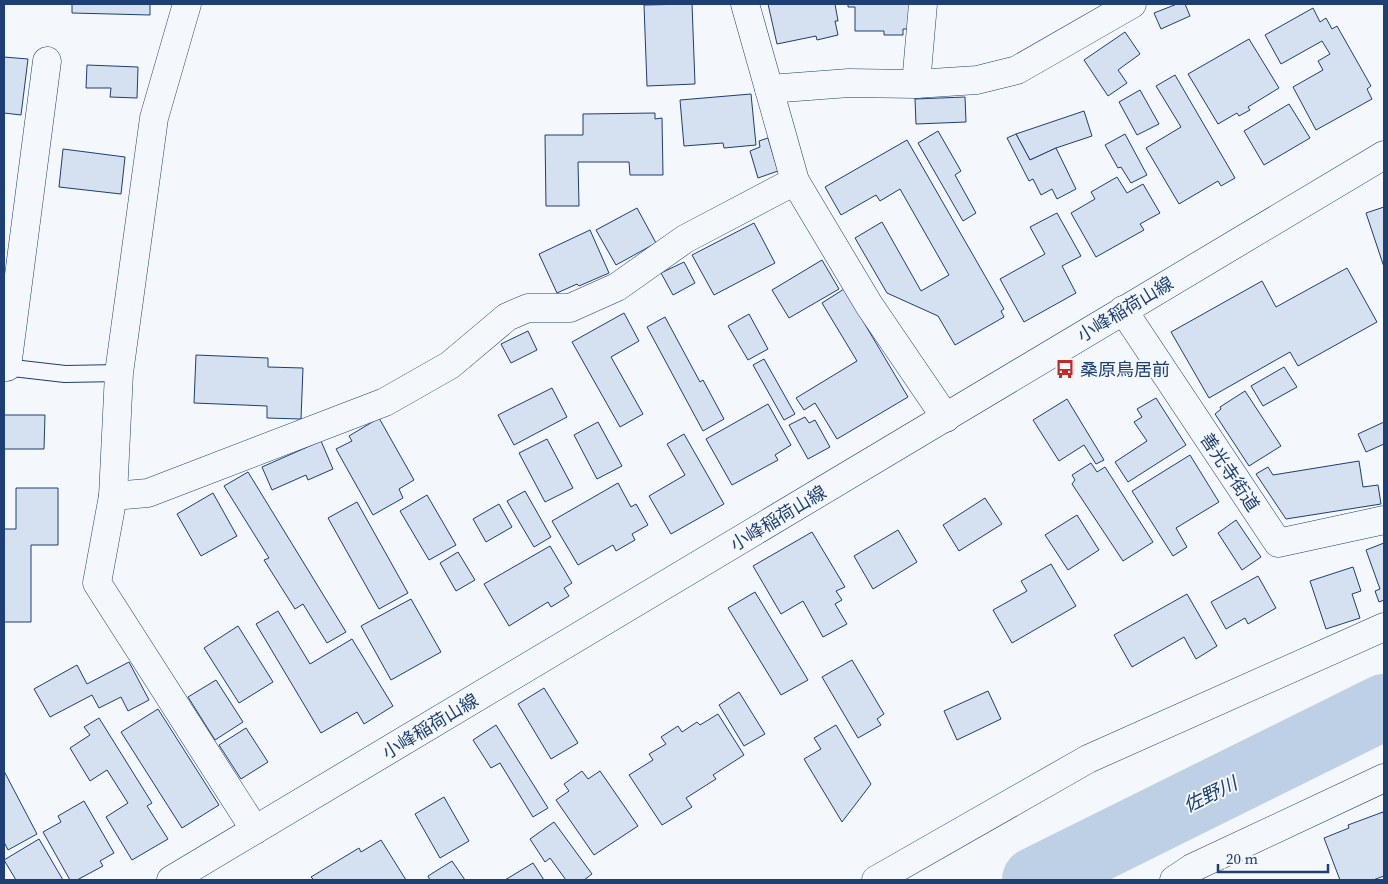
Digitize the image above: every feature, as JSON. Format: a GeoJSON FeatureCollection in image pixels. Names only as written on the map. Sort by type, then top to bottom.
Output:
{"type":"FeatureCollection","features":[{"type":"Feature","properties":{"kind":"street"},"geometry":{"type":"LineString","coordinates":[[187,4],[154,118],[118,373],[113,496],[97,583],[254,830]]}},
{"type":"Feature","properties":{"kind":"street"},"geometry":{"type":"LineString","coordinates":[[745,4],[795,181],[869,305],[946,418]]}},
{"type":"Feature","properties":{"kind":"street"},"geometry":{"type":"LineString","coordinates":[[916,84],[923,4]]}},
{"type":"Feature","properties":{"kind":"street"},"geometry":{"type":"LineString","coordinates":[[770,89],[849,83],[916,84],[977,80],[1017,70],[1132,4]]}},
{"type":"Feature","properties":{"kind":"street"},"geometry":{"type":"LineString","coordinates":[[5,367],[47,61]]}},
{"type":"Feature","properties":{"kind":"street","name":"小峰稲荷山線"},"geometry":{"type":"LineString","coordinates":[[171,880],[199,873],[254,830],[1384,155]]}},
{"type":"Feature","properties":{"kind":"street"},"geometry":{"type":"LineString","coordinates":[[113,496],[148,493],[385,402],[450,365],[507,317],[528,308],[570,308],[617,287],[685,239],[795,181]]}},
{"type":"Feature","properties":{"kind":"street","name":"善光寺街道"},"geometry":{"type":"LineString","coordinates":[[1123,310],[1278,543],[1384,520]]}},
{"type":"Feature","properties":{"kind":"street"},"geometry":{"type":"LineString","coordinates":[[876,880],[1088,759],[1384,626]]}},
{"type":"Feature","properties":{"kind":"street"},"geometry":{"type":"LineString","coordinates":[[1174,880],[1192,868],[1384,778]]}},
{"type":"Feature","properties":{"kind":"lane"},"geometry":{"type":"LineString","coordinates":[[5,367],[65,374],[118,373]]}},
{"type":"Feature","properties":{"kind":"building"},"geometry":{"type":"Polygon","coordinates":[[[72,4],[150,4],[150,15],[72,13],[72,4]]]}},
{"type":"Feature","properties":{"kind":"building"},"geometry":{"type":"Polygon","coordinates":[[[692,4],[695,84],[647,86],[644,5],[692,4]]]}},
{"type":"Feature","properties":{"kind":"building"},"geometry":{"type":"Polygon","coordinates":[[[768,4],[835,4],[838,21],[835,21],[838,35],[817,40],[816,36],[777,44],[768,4]]]}},
{"type":"Feature","properties":{"kind":"building"},"geometry":{"type":"Polygon","coordinates":[[[848,4],[911,4],[911,29],[903,29],[903,35],[884,35],[884,31],[855,31],[855,7],[848,7],[848,4]]]}},
{"type":"Feature","properties":{"kind":"building"},"geometry":{"type":"Polygon","coordinates":[[[1177,4],[1185,4],[1190,16],[1161,29],[1154,13],[1177,4]]]}},
{"type":"Feature","properties":{"kind":"building"},"geometry":{"type":"Polygon","coordinates":[[[1313,8],[1320,22],[1326,18],[1332,29],[1337,26],[1371,86],[1367,89],[1372,99],[1316,130],[1293,87],[1323,70],[1318,61],[1330,54],[1322,41],[1281,64],[1265,35],[1313,8]]]}},
{"type":"Feature","properties":{"kind":"building"},"geometry":{"type":"Polygon","coordinates":[[[1125,32],[1140,54],[1118,70],[1127,83],[1108,96],[1084,60],[1125,32]]]}},
{"type":"Feature","properties":{"kind":"building"},"geometry":{"type":"Polygon","coordinates":[[[1249,39],[1279,88],[1248,107],[1250,110],[1239,116],[1237,113],[1218,124],[1188,74],[1249,39]]]}},
{"type":"Feature","properties":{"kind":"building"},"geometry":{"type":"Polygon","coordinates":[[[4,57],[28,59],[21,115],[4,113],[4,57]]]}},
{"type":"Feature","properties":{"kind":"building"},"geometry":{"type":"Polygon","coordinates":[[[87,65],[138,67],[137,98],[110,97],[111,88],[86,88],[87,65]]]}},
{"type":"Feature","properties":{"kind":"building"},"geometry":{"type":"Polygon","coordinates":[[[1175,75],[1235,178],[1221,186],[1218,181],[1179,204],[1146,148],[1181,127],[1156,86],[1175,75]]]}},
{"type":"Feature","properties":{"kind":"building"},"geometry":{"type":"Polygon","coordinates":[[[1140,90],[1159,124],[1137,135],[1119,102],[1140,90]]]}},
{"type":"Feature","properties":{"kind":"building"},"geometry":{"type":"Polygon","coordinates":[[[751,94],[756,145],[724,148],[723,143],[684,146],[680,100],[751,94]]]}},
{"type":"Feature","properties":{"kind":"building"},"geometry":{"type":"Polygon","coordinates":[[[965,97],[966,122],[916,124],[915,99],[965,97]]]}},
{"type":"Feature","properties":{"kind":"building"},"geometry":{"type":"Polygon","coordinates":[[[1289,104],[1310,138],[1264,165],[1244,131],[1289,104]]]}},
{"type":"Feature","properties":{"kind":"building"},"geometry":{"type":"Polygon","coordinates":[[[1084,111],[1092,136],[1056,148],[1030,160],[1016,134],[1084,111]]]}},
{"type":"Feature","properties":{"kind":"building"},"geometry":{"type":"Polygon","coordinates":[[[655,113],[655,119],[662,118],[663,175],[630,175],[629,162],[578,162],[579,206],[546,206],[545,135],[583,135],[583,114],[655,113]]]}},
{"type":"Feature","properties":{"kind":"building"},"geometry":{"type":"Polygon","coordinates":[[[938,131],[961,171],[955,175],[976,213],[963,221],[918,143],[938,131]]]}},
{"type":"Feature","properties":{"kind":"building"},"geometry":{"type":"Polygon","coordinates":[[[1016,134],[1030,160],[1056,148],[1076,189],[1057,199],[1052,189],[1041,195],[1033,179],[1029,181],[1007,138],[1016,134]]]}},
{"type":"Feature","properties":{"kind":"building"},"geometry":{"type":"Polygon","coordinates":[[[1125,134],[1147,175],[1131,183],[1121,167],[1118,168],[1105,145],[1125,134]]]}},
{"type":"Feature","properties":{"kind":"building"},"geometry":{"type":"Polygon","coordinates":[[[768,138],[778,171],[758,178],[750,151],[760,147],[759,141],[768,138]]]}},
{"type":"Feature","properties":{"kind":"building"},"geometry":{"type":"Polygon","coordinates":[[[907,140],[1004,309],[1001,311],[1004,317],[955,345],[938,316],[887,293],[855,238],[882,222],[921,291],[949,275],[900,189],[880,201],[876,195],[841,215],[825,187],[907,140]]]}},
{"type":"Feature","properties":{"kind":"building"},"geometry":{"type":"Polygon","coordinates":[[[63,149],[125,157],[121,194],[59,187],[63,149]]]}},
{"type":"Feature","properties":{"kind":"building"},"geometry":{"type":"Polygon","coordinates":[[[1117,177],[1127,193],[1143,184],[1160,213],[1140,224],[1144,230],[1096,257],[1071,213],[1095,199],[1091,192],[1117,177]]]}},
{"type":"Feature","properties":{"kind":"building"},"geometry":{"type":"Polygon","coordinates":[[[1384,207],[1384,267],[1366,213],[1384,207]]]}},
{"type":"Feature","properties":{"kind":"building"},"geometry":{"type":"Polygon","coordinates":[[[637,208],[656,243],[616,265],[596,230],[637,208]]]}},
{"type":"Feature","properties":{"kind":"building"},"geometry":{"type":"Polygon","coordinates":[[[1057,213],[1081,256],[1062,266],[1076,293],[1024,322],[1000,279],[1045,254],[1030,227],[1057,213]]]}},
{"type":"Feature","properties":{"kind":"building"},"geometry":{"type":"Polygon","coordinates":[[[754,223],[775,263],[714,295],[692,255],[754,223]]]}},
{"type":"Feature","properties":{"kind":"building"},"geometry":{"type":"Polygon","coordinates":[[[590,230],[609,273],[557,293],[539,254],[590,230]]]}},
{"type":"Feature","properties":{"kind":"building"},"geometry":{"type":"Polygon","coordinates":[[[822,260],[839,289],[789,318],[772,290],[822,260]]]}},
{"type":"Feature","properties":{"kind":"building"},"geometry":{"type":"Polygon","coordinates":[[[684,262],[695,283],[673,295],[661,273],[684,262]]]}},
{"type":"Feature","properties":{"kind":"building"},"geometry":{"type":"Polygon","coordinates":[[[1347,268],[1377,322],[1298,366],[1290,352],[1209,398],[1171,332],[1262,281],[1276,307],[1347,268]]]}},
{"type":"Feature","properties":{"kind":"building"},"geometry":{"type":"Polygon","coordinates":[[[844,289],[908,397],[837,439],[815,403],[804,410],[796,398],[857,361],[822,303],[844,289]]]}},
{"type":"Feature","properties":{"kind":"building"},"geometry":{"type":"Polygon","coordinates":[[[624,313],[639,341],[611,357],[643,414],[620,427],[572,342],[624,313]]]}},
{"type":"Feature","properties":{"kind":"building"},"geometry":{"type":"Polygon","coordinates":[[[749,314],[768,349],[748,360],[728,326],[749,314]]]}},
{"type":"Feature","properties":{"kind":"building"},"geometry":{"type":"Polygon","coordinates":[[[665,317],[700,382],[703,380],[724,419],[703,431],[647,327],[665,317]]]}},
{"type":"Feature","properties":{"kind":"building"},"geometry":{"type":"Polygon","coordinates":[[[528,331],[537,350],[511,363],[501,344],[528,331]]]}},
{"type":"Feature","properties":{"kind":"building"},"geometry":{"type":"Polygon","coordinates":[[[196,355],[268,358],[268,367],[303,368],[301,419],[267,418],[267,406],[194,403],[196,355]]]}},
{"type":"Feature","properties":{"kind":"building"},"geometry":{"type":"Polygon","coordinates":[[[764,359],[795,414],[784,420],[753,365],[764,359]]]}},
{"type":"Feature","properties":{"kind":"building"},"geometry":{"type":"Polygon","coordinates":[[[1284,367],[1297,387],[1263,406],[1251,386],[1284,367]]]}},
{"type":"Feature","properties":{"kind":"building"},"geometry":{"type":"Polygon","coordinates":[[[552,388],[567,417],[514,445],[498,415],[552,388]]]}},
{"type":"Feature","properties":{"kind":"building"},"geometry":{"type":"Polygon","coordinates":[[[1245,391],[1281,446],[1249,466],[1215,414],[1221,409],[1220,407],[1245,391]]]}},
{"type":"Feature","properties":{"kind":"building"},"geometry":{"type":"Polygon","coordinates":[[[1156,398],[1186,445],[1128,482],[1115,462],[1147,441],[1134,422],[1142,417],[1137,409],[1156,398]]]}},
{"type":"Feature","properties":{"kind":"building"},"geometry":{"type":"Polygon","coordinates":[[[1067,399],[1104,460],[1096,464],[1084,445],[1059,461],[1033,420],[1067,399]]]}},
{"type":"Feature","properties":{"kind":"building"},"geometry":{"type":"Polygon","coordinates":[[[768,404],[791,445],[775,455],[778,460],[732,485],[706,439],[768,404]]]}},
{"type":"Feature","properties":{"kind":"building"},"geometry":{"type":"Polygon","coordinates":[[[4,415],[45,415],[44,449],[4,449],[4,415]]]}},
{"type":"Feature","properties":{"kind":"building"},"geometry":{"type":"Polygon","coordinates":[[[805,417],[809,423],[815,420],[830,447],[808,459],[789,425],[805,417]]]}},
{"type":"Feature","properties":{"kind":"building"},"geometry":{"type":"Polygon","coordinates":[[[379,418],[414,480],[399,489],[403,498],[373,515],[336,449],[352,441],[349,436],[379,418]]]}},
{"type":"Feature","properties":{"kind":"building"},"geometry":{"type":"Polygon","coordinates":[[[598,422],[622,466],[597,479],[574,435],[598,422]]]}},
{"type":"Feature","properties":{"kind":"building"},"geometry":{"type":"Polygon","coordinates":[[[1384,422],[1384,444],[1366,452],[1358,434],[1384,422]]]}},
{"type":"Feature","properties":{"kind":"building"},"geometry":{"type":"Polygon","coordinates":[[[684,434],[724,504],[671,534],[649,496],[685,475],[667,444],[684,434]]]}},
{"type":"Feature","properties":{"kind":"building"},"geometry":{"type":"Polygon","coordinates":[[[547,439],[573,488],[545,502],[519,453],[547,439]]]}},
{"type":"Feature","properties":{"kind":"building"},"geometry":{"type":"Polygon","coordinates":[[[321,441],[333,469],[308,480],[306,475],[272,490],[262,467],[321,441]]]}},
{"type":"Feature","properties":{"kind":"building"},"geometry":{"type":"Polygon","coordinates":[[[1190,455],[1219,502],[1176,528],[1187,547],[1173,556],[1132,491],[1190,455]]]}},
{"type":"Feature","properties":{"kind":"building"},"geometry":{"type":"Polygon","coordinates":[[[1359,461],[1363,487],[1378,485],[1381,504],[1286,519],[1256,474],[1268,467],[1273,475],[1359,461]]]}},
{"type":"Feature","properties":{"kind":"building"},"geometry":{"type":"Polygon","coordinates":[[[1091,463],[1097,472],[1105,467],[1153,542],[1123,561],[1072,484],[1075,480],[1072,475],[1091,463]]]}},
{"type":"Feature","properties":{"kind":"building"},"geometry":{"type":"Polygon","coordinates":[[[248,472],[346,632],[327,643],[303,604],[295,609],[264,560],[269,558],[224,486],[248,472]]]}},
{"type":"Feature","properties":{"kind":"building"},"geometry":{"type":"Polygon","coordinates":[[[618,483],[631,507],[636,504],[648,525],[632,534],[635,540],[616,551],[613,545],[578,565],[552,521],[618,483]]]}},
{"type":"Feature","properties":{"kind":"building"},"geometry":{"type":"Polygon","coordinates":[[[16,488],[58,488],[58,545],[31,545],[31,622],[4,622],[4,529],[16,529],[16,488]]]}},
{"type":"Feature","properties":{"kind":"building"},"geometry":{"type":"Polygon","coordinates":[[[525,491],[551,537],[534,547],[507,501],[525,491]]]}},
{"type":"Feature","properties":{"kind":"building"},"geometry":{"type":"Polygon","coordinates":[[[213,493],[237,536],[201,556],[177,514],[213,493]]]}},
{"type":"Feature","properties":{"kind":"building"},"geometry":{"type":"Polygon","coordinates":[[[427,495],[456,545],[429,560],[400,511],[427,495]]]}},
{"type":"Feature","properties":{"kind":"building"},"geometry":{"type":"Polygon","coordinates":[[[985,498],[1002,524],[959,551],[943,525],[985,498]]]}},
{"type":"Feature","properties":{"kind":"building"},"geometry":{"type":"Polygon","coordinates":[[[357,502],[408,593],[379,609],[328,518],[357,502]]]}},
{"type":"Feature","properties":{"kind":"building"},"geometry":{"type":"Polygon","coordinates":[[[499,504],[512,527],[486,542],[473,519],[499,504]]]}},
{"type":"Feature","properties":{"kind":"building"},"geometry":{"type":"Polygon","coordinates":[[[1077,515],[1099,550],[1068,570],[1045,535],[1077,515]]]}},
{"type":"Feature","properties":{"kind":"building"},"geometry":{"type":"Polygon","coordinates":[[[1236,520],[1261,557],[1242,570],[1218,533],[1236,520]]]}},
{"type":"Feature","properties":{"kind":"building"},"geometry":{"type":"Polygon","coordinates":[[[898,530],[917,562],[873,589],[854,556],[898,530]]]}},
{"type":"Feature","properties":{"kind":"building"},"geometry":{"type":"Polygon","coordinates":[[[812,532],[845,587],[836,591],[842,600],[835,604],[847,624],[823,637],[803,601],[781,614],[753,566],[812,532]]]}},
{"type":"Feature","properties":{"kind":"building"},"geometry":{"type":"Polygon","coordinates":[[[1384,543],[1384,600],[1379,602],[1375,591],[1380,589],[1366,550],[1384,543]]]}},
{"type":"Feature","properties":{"kind":"building"},"geometry":{"type":"Polygon","coordinates":[[[550,546],[572,583],[564,588],[569,596],[551,607],[548,602],[509,626],[484,584],[550,546]]]}},
{"type":"Feature","properties":{"kind":"building"},"geometry":{"type":"Polygon","coordinates":[[[458,552],[475,580],[456,591],[440,563],[458,552]]]}},
{"type":"Feature","properties":{"kind":"building"},"geometry":{"type":"Polygon","coordinates":[[[1051,564],[1076,606],[1012,643],[993,610],[1027,591],[1021,581],[1051,564]]]}},
{"type":"Feature","properties":{"kind":"building"},"geometry":{"type":"Polygon","coordinates":[[[1353,567],[1361,591],[1352,594],[1360,618],[1326,629],[1310,581],[1353,567]]]}},
{"type":"Feature","properties":{"kind":"building"},"geometry":{"type":"Polygon","coordinates":[[[1258,576],[1276,608],[1248,624],[1245,618],[1226,629],[1211,602],[1258,576]]]}},
{"type":"Feature","properties":{"kind":"building"},"geometry":{"type":"Polygon","coordinates":[[[755,592],[808,680],[781,695],[728,608],[755,592]]]}},
{"type":"Feature","properties":{"kind":"building"},"geometry":{"type":"Polygon","coordinates":[[[1187,594],[1217,646],[1196,659],[1184,637],[1132,667],[1114,635],[1187,594]]]}},
{"type":"Feature","properties":{"kind":"building"},"geometry":{"type":"Polygon","coordinates":[[[411,599],[441,652],[391,680],[361,626],[411,599]]]}},
{"type":"Feature","properties":{"kind":"building"},"geometry":{"type":"Polygon","coordinates":[[[278,611],[310,664],[352,639],[393,706],[364,724],[357,712],[321,733],[256,624],[278,611]]]}},
{"type":"Feature","properties":{"kind":"building"},"geometry":{"type":"Polygon","coordinates":[[[238,626],[273,682],[239,703],[204,648],[238,626]]]}},
{"type":"Feature","properties":{"kind":"building"},"geometry":{"type":"Polygon","coordinates":[[[852,660],[884,714],[877,719],[881,725],[858,738],[822,677],[852,660]]]}},
{"type":"Feature","properties":{"kind":"building"},"geometry":{"type":"Polygon","coordinates":[[[129,662],[149,700],[128,711],[121,697],[99,708],[92,695],[50,717],[34,689],[77,665],[87,684],[129,662]]]}},
{"type":"Feature","properties":{"kind":"building"},"geometry":{"type":"Polygon","coordinates":[[[216,680],[243,722],[215,740],[188,697],[216,680]]]}},
{"type":"Feature","properties":{"kind":"building"},"geometry":{"type":"Polygon","coordinates":[[[544,688],[578,743],[551,759],[518,704],[544,688]]]}},
{"type":"Feature","properties":{"kind":"building"},"geometry":{"type":"Polygon","coordinates":[[[988,691],[1001,719],[957,740],[944,711],[988,691]]]}},
{"type":"Feature","properties":{"kind":"building"},"geometry":{"type":"Polygon","coordinates":[[[739,692],[765,734],[744,746],[719,705],[739,692]]]}},
{"type":"Feature","properties":{"kind":"building"},"geometry":{"type":"Polygon","coordinates":[[[158,709],[219,805],[182,828],[121,732],[158,709]]]}},
{"type":"Feature","properties":{"kind":"building"},"geometry":{"type":"Polygon","coordinates":[[[718,714],[744,755],[713,775],[716,779],[686,798],[692,807],[662,825],[629,775],[653,760],[649,754],[666,744],[661,737],[678,726],[682,732],[697,722],[700,725],[718,714]]]}},
{"type":"Feature","properties":{"kind":"building"},"geometry":{"type":"Polygon","coordinates":[[[99,718],[152,803],[147,806],[168,839],[132,860],[106,817],[128,803],[107,770],[90,781],[70,748],[90,735],[84,727],[99,718]]]}},
{"type":"Feature","properties":{"kind":"building"},"geometry":{"type":"Polygon","coordinates":[[[496,725],[548,808],[533,817],[500,763],[491,768],[473,740],[496,725]]]}},
{"type":"Feature","properties":{"kind":"building"},"geometry":{"type":"Polygon","coordinates":[[[836,725],[871,784],[842,822],[804,759],[821,749],[814,738],[836,725]]]}},
{"type":"Feature","properties":{"kind":"building"},"geometry":{"type":"Polygon","coordinates":[[[246,728],[268,762],[241,779],[219,745],[246,728]]]}},
{"type":"Feature","properties":{"kind":"building"},"geometry":{"type":"Polygon","coordinates":[[[4,771],[37,834],[8,850],[4,842],[4,771]]]}},
{"type":"Feature","properties":{"kind":"building"},"geometry":{"type":"Polygon","coordinates":[[[582,771],[588,779],[600,771],[638,826],[594,855],[556,800],[569,791],[564,784],[582,771]]]}},
{"type":"Feature","properties":{"kind":"building"},"geometry":{"type":"Polygon","coordinates":[[[444,797],[469,841],[440,858],[415,814],[444,797]]]}},
{"type":"Feature","properties":{"kind":"building"},"geometry":{"type":"Polygon","coordinates":[[[84,801],[114,853],[100,861],[103,866],[77,880],[70,880],[43,832],[61,822],[58,816],[84,801]]]}},
{"type":"Feature","properties":{"kind":"building"},"geometry":{"type":"Polygon","coordinates":[[[1383,812],[1384,876],[1373,880],[1340,880],[1324,838],[1349,828],[1348,825],[1383,812]]]}},
{"type":"Feature","properties":{"kind":"building"},"geometry":{"type":"Polygon","coordinates":[[[554,822],[592,874],[584,880],[566,880],[550,858],[545,862],[530,839],[554,822]]]}},
{"type":"Feature","properties":{"kind":"building"},"geometry":{"type":"Polygon","coordinates":[[[39,839],[63,880],[16,880],[4,860],[39,839]]]}},
{"type":"Feature","properties":{"kind":"building"},"geometry":{"type":"Polygon","coordinates":[[[381,840],[406,880],[314,880],[311,877],[359,848],[361,852],[381,840]]]}},
{"type":"Feature","properties":{"kind":"building"},"geometry":{"type":"Polygon","coordinates":[[[452,861],[465,880],[430,880],[428,876],[452,861]]]}},
{"type":"Feature","properties":{"kind":"building"},"geometry":{"type":"Polygon","coordinates":[[[533,863],[544,880],[505,880],[533,863]]]}},
{"type":"Feature","properties":{"kind":"waterway","name":"佐野川"},"geometry":{"type":"LineString","coordinates":[[1035,880],[1384,707]]}},
{"type":"Feature","properties":{"kind":"place","name":"桑原鳥居前"},"geometry":{"type":"Point","coordinates":[1065,369]}}]}
